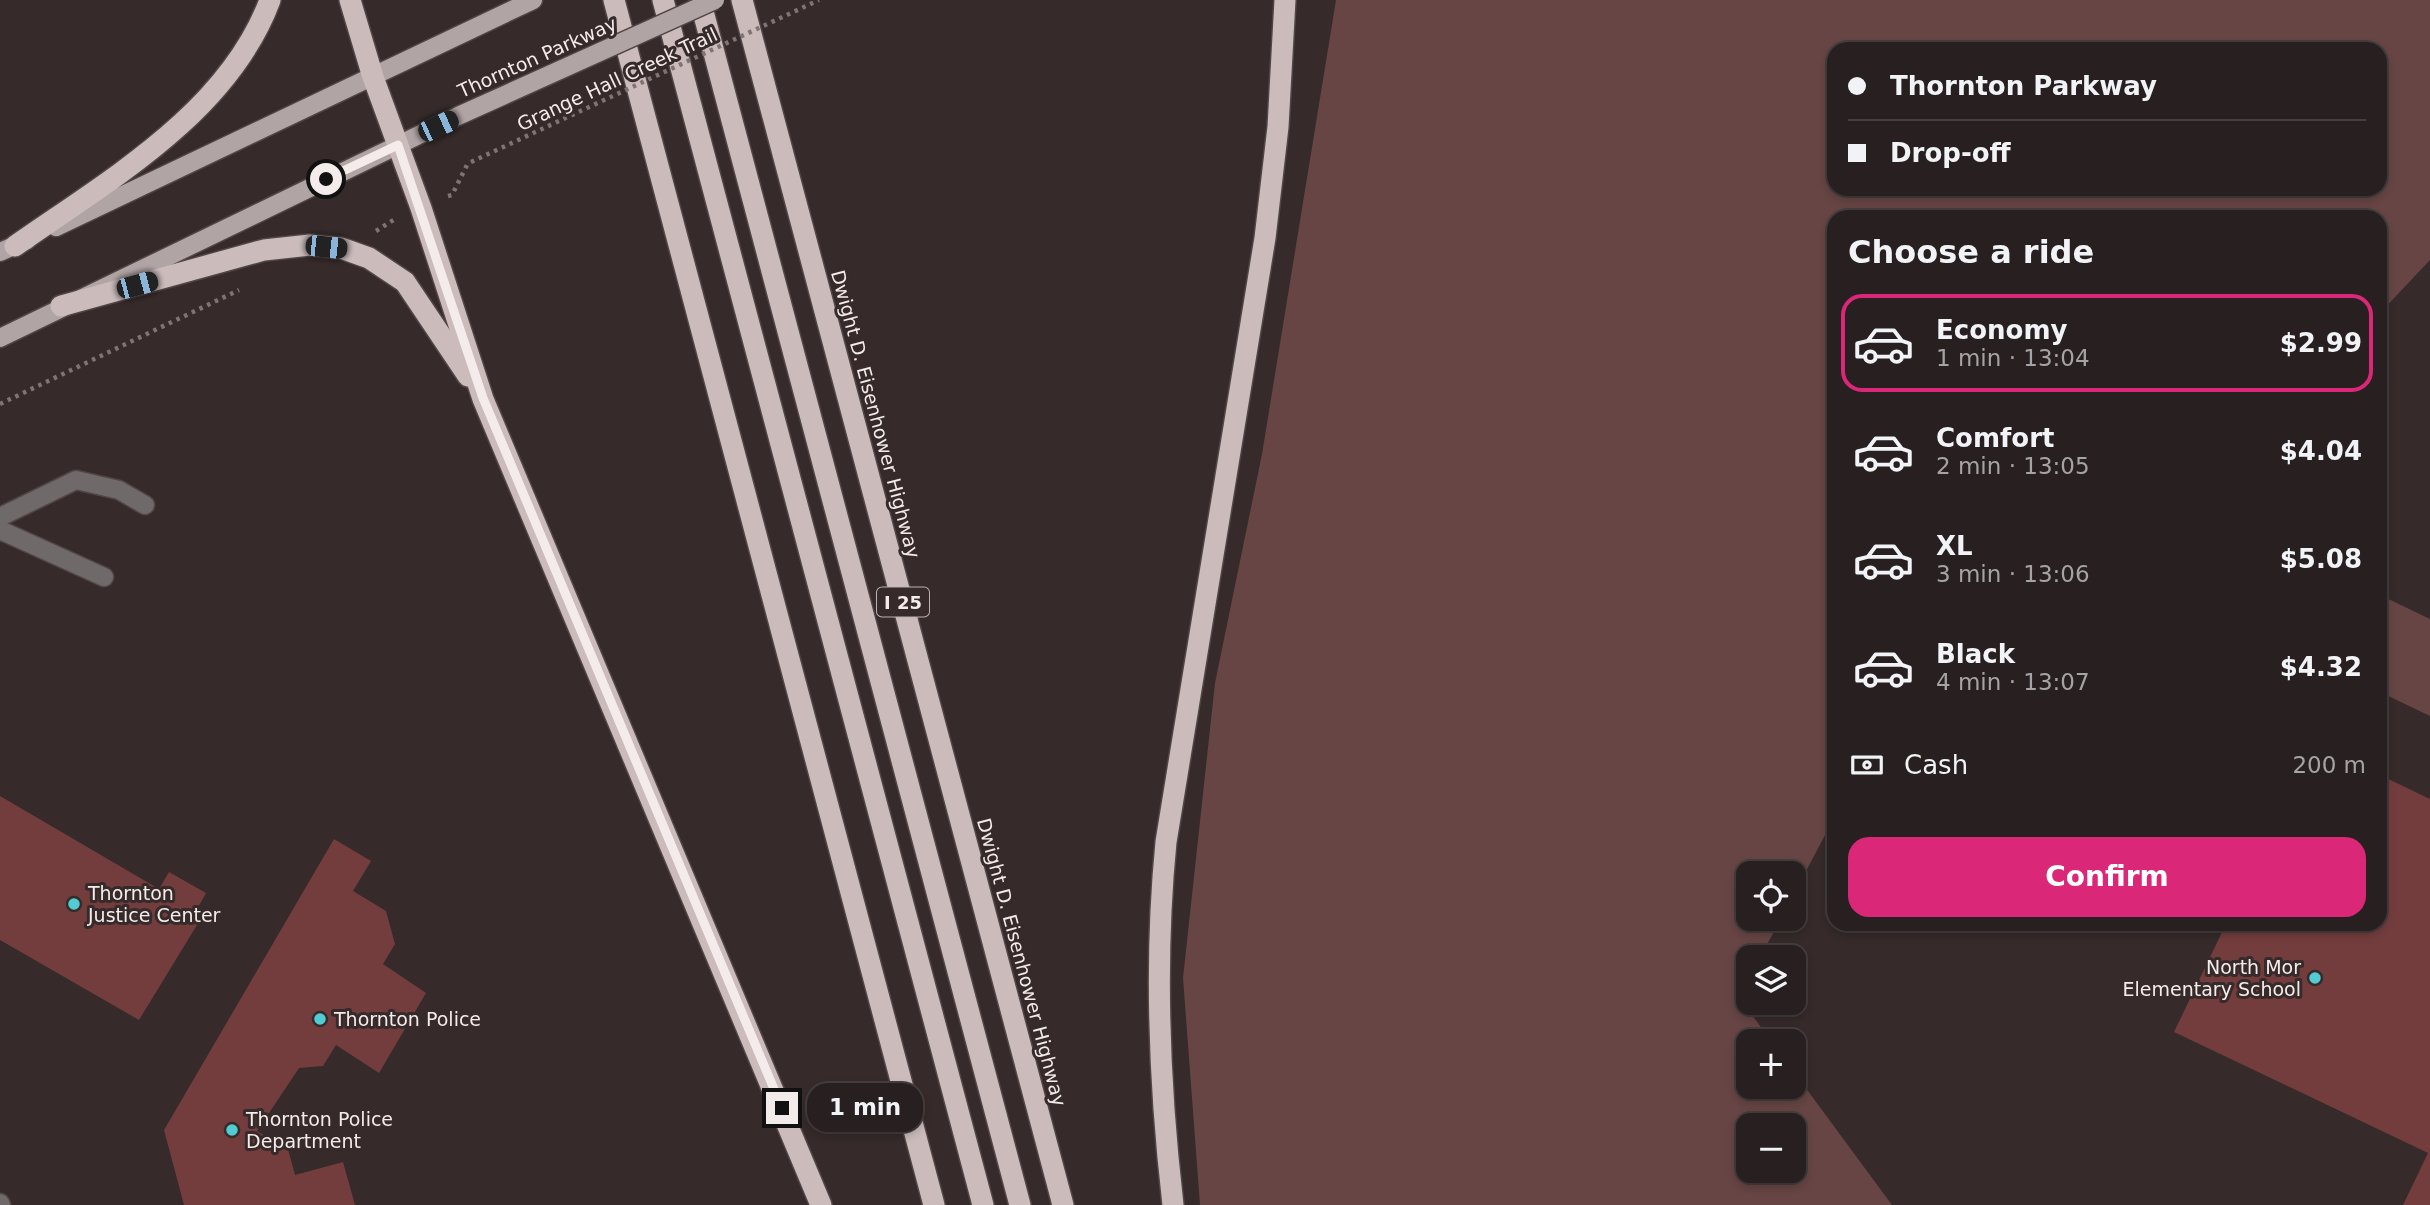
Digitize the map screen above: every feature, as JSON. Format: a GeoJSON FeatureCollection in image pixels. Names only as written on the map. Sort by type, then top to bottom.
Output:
{"type":"FeatureCollection","features":[{"type":"Feature","properties":{"kind":"highway"},"geometry":{"type":"LineString","coordinates":[[8,249],[128,167],[178,126],[233,66],[249,44],[270,0]]}},
{"type":"Feature","properties":{"kind":"highway"},"geometry":{"type":"LineString","coordinates":[[350,0],[373,77],[483,398],[821,1205]]}},
{"type":"Feature","properties":{"kind":"highway"},"geometry":{"type":"LineString","coordinates":[[614,0],[934,1205]]}},
{"type":"Feature","properties":{"kind":"highway"},"geometry":{"type":"LineString","coordinates":[[663,0],[982,1205]]}},
{"type":"Feature","properties":{"kind":"highway"},"geometry":{"type":"LineString","coordinates":[[700,0],[1020,1205]]}},
{"type":"Feature","properties":{"kind":"highway","name":"Dwight D. Eisenhower Highway"},"geometry":{"type":"LineString","coordinates":[[742,0],[1063,1205]]}},
{"type":"Feature","properties":{"kind":"highway"},"geometry":{"type":"LineString","coordinates":[[1173,1205],[1161,1065],[1158,983],[1161,894],[1166,842],[1265,237],[1278,127],[1285,0]]}},
{"type":"Feature","properties":{"kind":"highway"},"geometry":{"type":"LineString","coordinates":[[61,306],[264,250],[310,245],[341,248],[369,258],[405,282],[483,398]]}},
{"type":"Feature","properties":{"kind":"main road"},"geometry":{"type":"LineString","coordinates":[[8,249],[533,0]]}},
{"type":"Feature","properties":{"kind":"main road","name":"Thornton Parkway"},"geometry":{"type":"LineString","coordinates":[[0,338],[61,306],[458,116],[715,0]]}},
{"type":"Feature","properties":{"kind":"lane"},"geometry":{"type":"LineString","coordinates":[[0,517],[76,480],[119,490],[145,505]]}},
{"type":"Feature","properties":{"kind":"lane"},"geometry":{"type":"LineString","coordinates":[[0,530],[104,577]]}},
{"type":"Feature","properties":{"kind":"path","name":"Grange Hall Creek Trail"},"geometry":{"type":"LineString","coordinates":[[442,198],[452,195],[471,162],[819,0]]}},
{"type":"Feature","properties":{"kind":"path"},"geometry":{"type":"LineString","coordinates":[[377,228],[401,216]]}},
{"type":"Feature","properties":{"kind":"path"},"geometry":{"type":"LineString","coordinates":[[0,404],[242,289]]}},
{"type":"Feature","properties":{"kind":"shaded area"},"geometry":{"type":"Polygon","coordinates":[[[1336,0],[2430,0],[2430,260],[2387,306],[2387,210],[1827,210],[1827,831],[1806,871],[1806,861],[1736,861],[1736,931],[1774,931],[1767,945],[1736,945],[1736,1015],[1752,1015],[1762,1029],[1736,1029],[1736,1099],[1806,1099],[1806,1088],[1892,1205],[1200,1205],[1183,978],[1215,683],[1262,454],[1336,0]]]}},
{"type":"Feature","properties":{"kind":"shaded area"},"geometry":{"type":"Polygon","coordinates":[[[2387,598],[2430,619],[2430,716],[2387,695],[2387,598]]]}},
{"type":"Feature","properties":{"kind":"building","name":"North Mor Elementary School"},"geometry":{"type":"Polygon","coordinates":[[[2387,778],[2430,799],[2430,1205],[2403,1205],[2428,1153],[2174,1032],[2223,931],[2387,931],[2387,778]]]}},
{"type":"Feature","properties":{"kind":"building","name":"Thornton Justice Center"},"geometry":{"type":"Polygon","coordinates":[[[0,796],[159,889],[169,872],[206,893],[191,920],[197,925],[139,1020],[0,940],[0,796]]]}},
{"type":"Feature","properties":{"kind":"building","name":"Thornton Police"},"geometry":{"type":"Polygon","coordinates":[[[334,839],[371,861],[353,891],[386,911],[395,944],[383,964],[426,993],[379,1073],[336,1045],[323,1066],[299,1068],[257,1131],[288,1149],[295,1175],[343,1162],[355,1205],[184,1205],[164,1130],[334,839]]]}},
{"type":"Feature","properties":{"kind":"place","name":"Thornton Justice Center"},"geometry":{"type":"Point","coordinates":[74,904]}},
{"type":"Feature","properties":{"kind":"place","name":"North Mor Elementary School"},"geometry":{"type":"Point","coordinates":[2315,978]}},
{"type":"Feature","properties":{"kind":"place","name":"Thornton Police"},"geometry":{"type":"Point","coordinates":[320,1019]}},
{"type":"Feature","properties":{"kind":"place","name":"Thornton Police Department"},"geometry":{"type":"Point","coordinates":[232,1130]}},
{"type":"Feature","properties":{"kind":"route"},"geometry":{"type":"LineString","coordinates":[[326,179],[398,145],[483,398],[554,573],[782,1108]]}}]}
